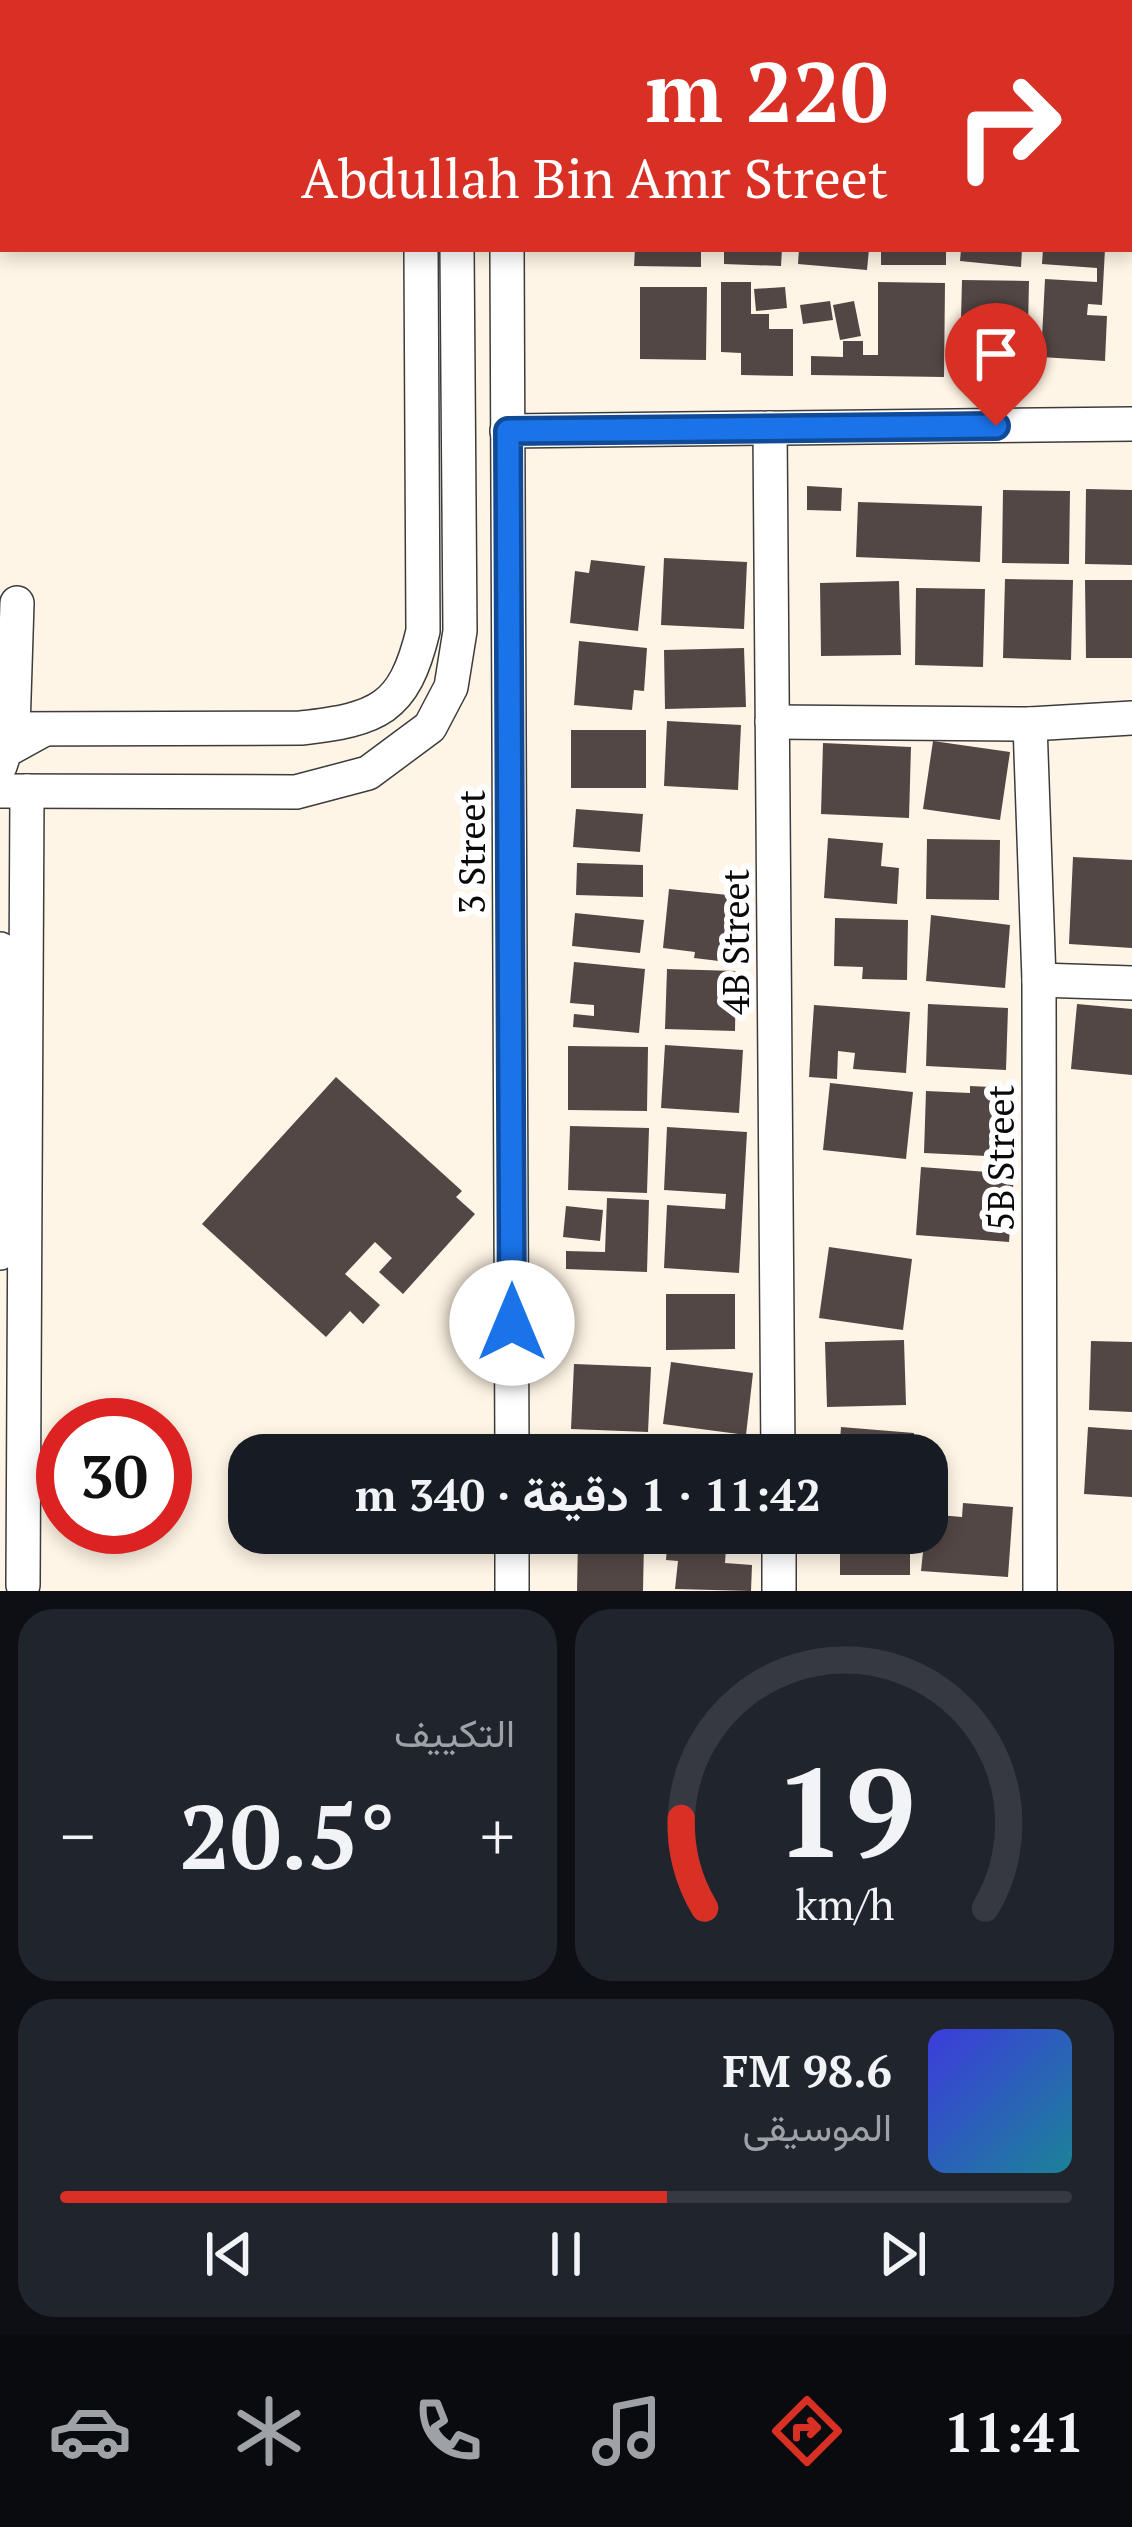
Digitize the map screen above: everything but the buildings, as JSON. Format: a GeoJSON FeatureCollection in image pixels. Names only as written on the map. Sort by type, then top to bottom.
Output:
{"type":"FeatureCollection","features":[{"type":"Feature","properties":{"kind":"street"},"geometry":{"type":"LineString","coordinates":[[19,729],[301,728],[370,714],[397,695],[412,674],[423,631],[421,252]]}},
{"type":"Feature","properties":{"kind":"street"},"geometry":{"type":"LineString","coordinates":[[25,1588],[14,791],[296,792],[368,773],[430,727],[451,687],[460,631],[457,252]]}},
{"type":"Feature","properties":{"kind":"street","name":"3 Street"},"geometry":{"type":"LineString","coordinates":[[507,252],[512,1434]]}},
{"type":"Feature","properties":{"kind":"street"},"geometry":{"type":"LineString","coordinates":[[508,431],[1132,424]]}},
{"type":"Feature","properties":{"kind":"street","name":"4B Street"},"geometry":{"type":"LineString","coordinates":[[770,428],[778,1434]]}},
{"type":"Feature","properties":{"kind":"street"},"geometry":{"type":"LineString","coordinates":[[0,766],[19,729],[16,603]]}},
{"type":"Feature","properties":{"kind":"street"},"geometry":{"type":"LineString","coordinates":[[370,714],[430,727]]}},
{"type":"Feature","properties":{"kind":"street"},"geometry":{"type":"LineString","coordinates":[[772,722],[1030,724],[1132,718]]}},
{"type":"Feature","properties":{"kind":"street","name":"5B Street"},"geometry":{"type":"LineString","coordinates":[[1030,724],[1039,980],[1040,1591]]}},
{"type":"Feature","properties":{"kind":"street"},"geometry":{"type":"LineString","coordinates":[[0,949],[0,1253]]}},
{"type":"Feature","properties":{"kind":"street"},"geometry":{"type":"LineString","coordinates":[[1039,980],[1132,982]]}},
{"type":"Feature","properties":{"kind":"street"},"geometry":{"type":"LineString","coordinates":[[512,1554],[512,1591]]}},
{"type":"Feature","properties":{"kind":"street"},"geometry":{"type":"LineString","coordinates":[[778,1554],[779,1591]]}},
{"type":"Feature","properties":{"kind":"route"},"geometry":{"type":"LineString","coordinates":[[512,1323],[508,431],[996,426]]}}]}
